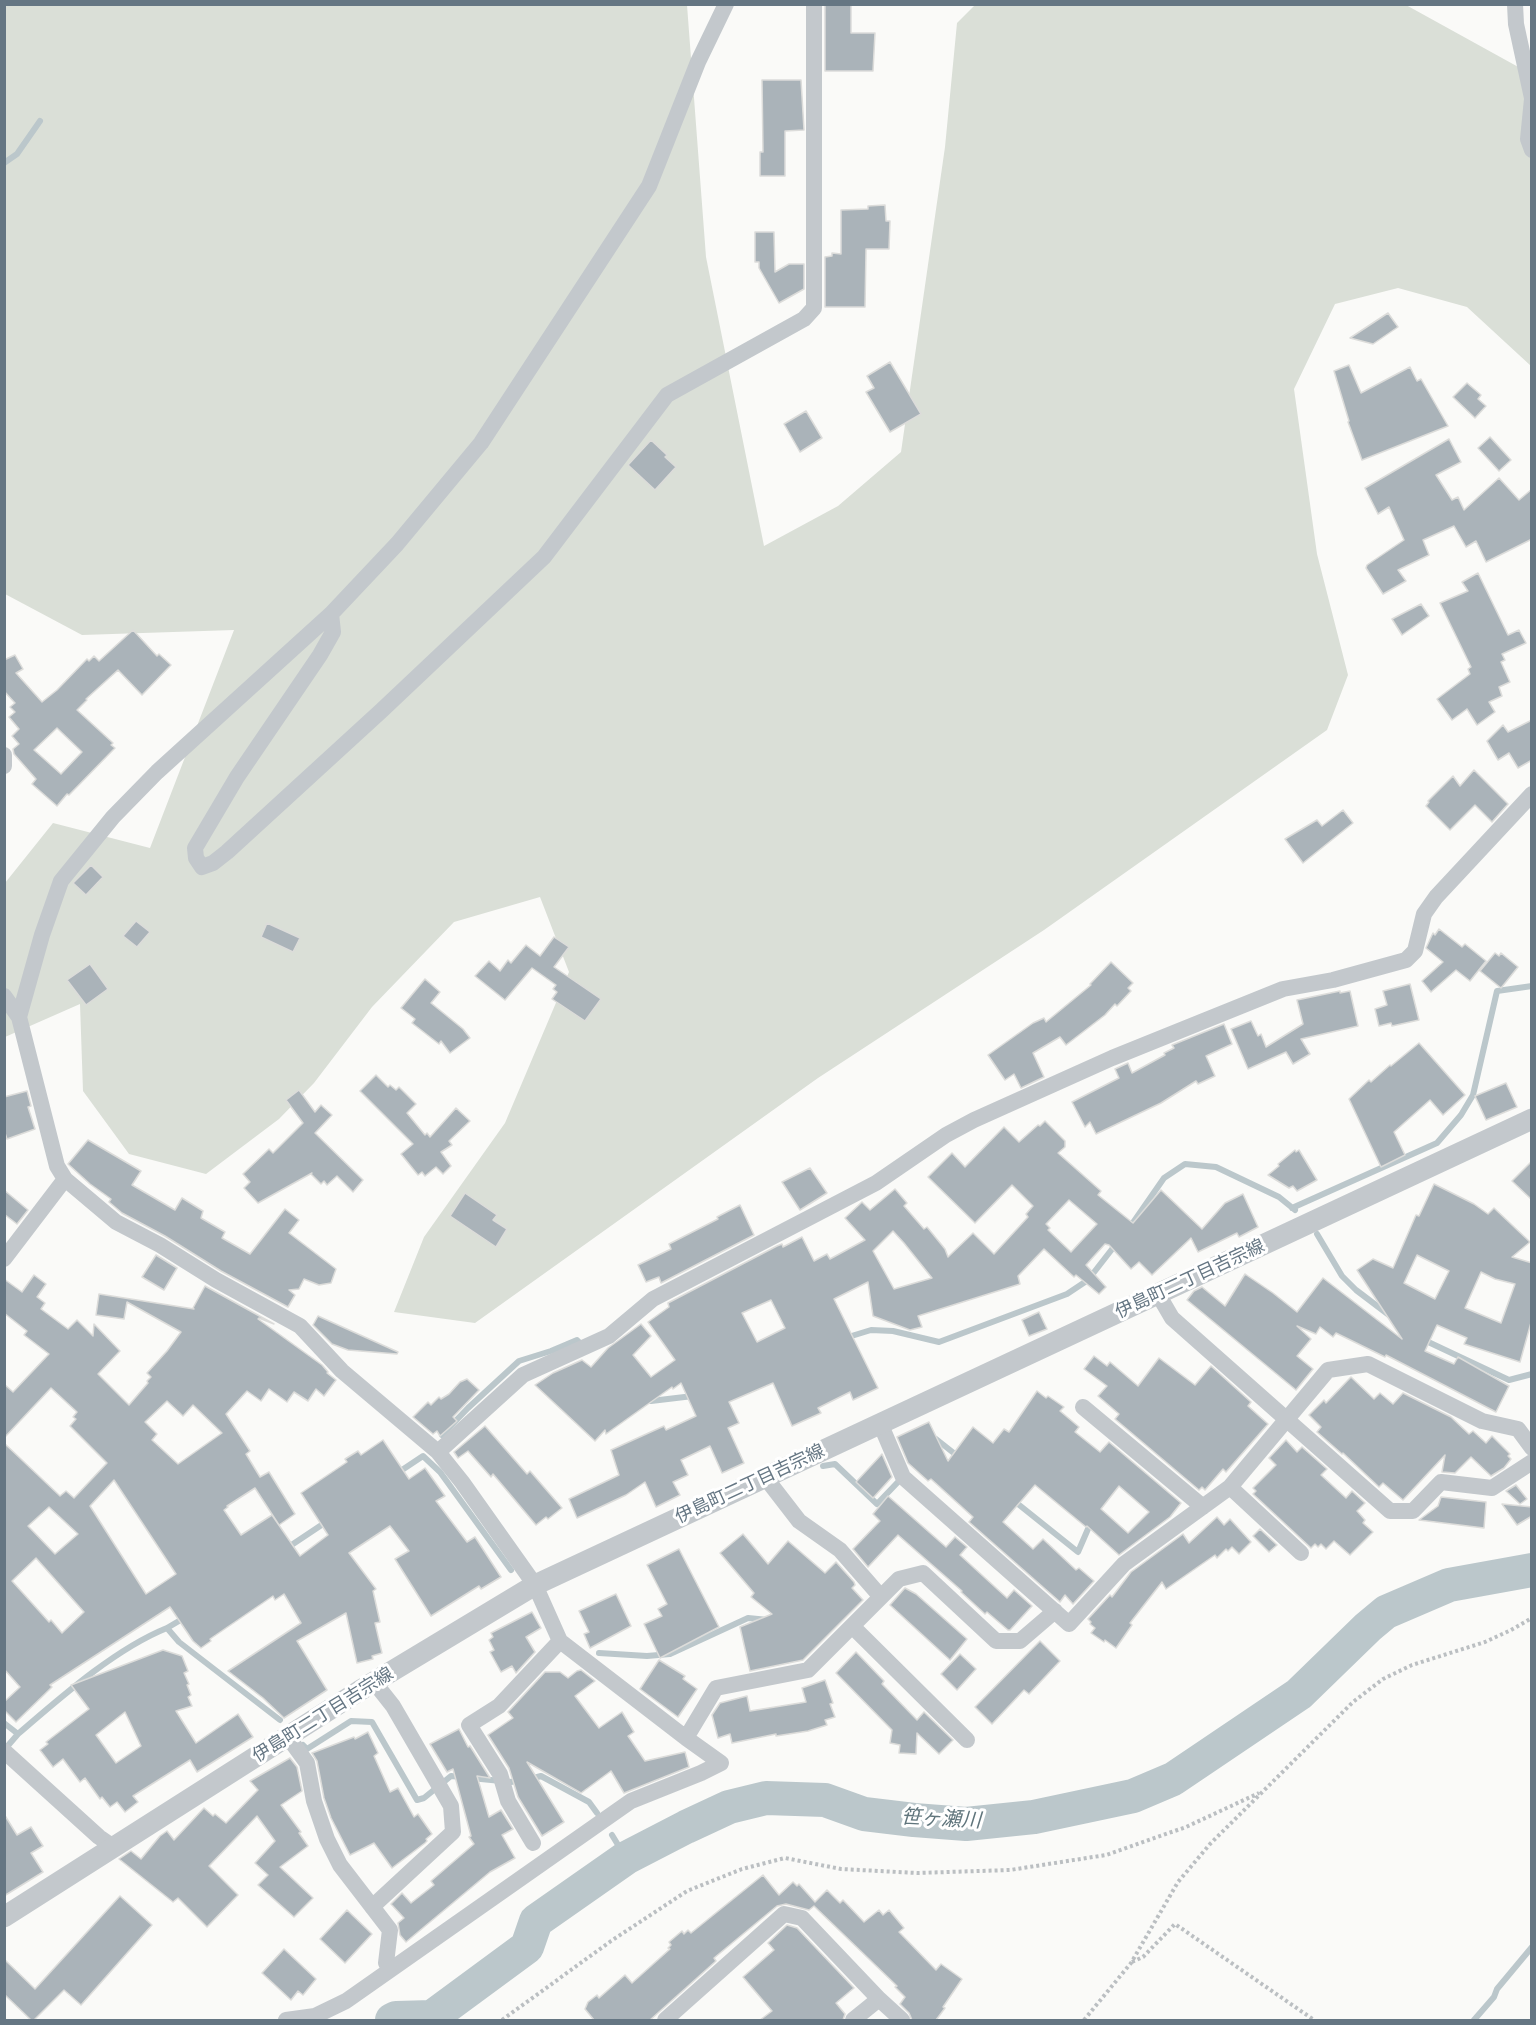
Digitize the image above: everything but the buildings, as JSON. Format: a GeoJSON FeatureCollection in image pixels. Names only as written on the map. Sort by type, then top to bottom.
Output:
{"type":"FeatureCollection","features":[{"type":"Feature","properties":{"kind":"street"},"geometry":{"type":"LineString","coordinates":[[19,1017],[42,935],[61,881],[113,817],[157,772],[332,614],[397,544],[481,443],[649,186],[698,62],[726,4]]}},
{"type":"Feature","properties":{"kind":"street"},"geometry":{"type":"LineString","coordinates":[[332,614],[333,632],[320,655],[237,777],[195,848],[196,858],[202,867],[213,863],[227,852],[544,557],[667,395],[804,320],[814,308],[814,4]]}},
{"type":"Feature","properties":{"kind":"street"},"geometry":{"type":"LineString","coordinates":[[1515,4],[1516,24],[1532,98],[1528,139],[1532,150]]}},
{"type":"Feature","properties":{"kind":"street"},"geometry":{"type":"LineString","coordinates":[[4,755],[4,766]]}},
{"type":"Feature","properties":{"kind":"street"},"geometry":{"type":"LineString","coordinates":[[438,1452],[523,1375],[609,1336],[653,1299],[876,1183],[946,1135],[974,1120],[1112,1058],[1283,989],[1333,980],[1406,960],[1415,951],[1424,914],[1436,897],[1532,794]]}},
{"type":"Feature","properties":{"kind":"street"},"geometry":{"type":"LineString","coordinates":[[4,996],[19,1017],[57,1166],[65,1179],[116,1222],[300,1326],[342,1371],[438,1452],[535,1584],[560,1641],[721,1763],[631,1801],[346,2001],[315,2016],[286,2020]]}},
{"type":"Feature","properties":{"kind":"street","name":"伊島町二丁目吉宗線"},"geometry":{"type":"LineString","coordinates":[[4,1917],[374,1682],[535,1584],[1532,1119]]}},
{"type":"Feature","properties":{"kind":"street"},"geometry":{"type":"LineString","coordinates":[[4,1259],[65,1179]]}},
{"type":"Feature","properties":{"kind":"street"},"geometry":{"type":"LineString","coordinates":[[1158,1294],[1172,1318],[1390,1511],[1413,1511],[1441,1482],[1492,1488],[1532,1462]]}},
{"type":"Feature","properties":{"kind":"street"},"geometry":{"type":"LineString","coordinates":[[880,1423],[903,1477],[1069,1624],[1124,1564],[1230,1487],[1328,1370],[1368,1364],[1482,1421],[1518,1430],[1532,1448]]}},
{"type":"Feature","properties":{"kind":"street"},"geometry":{"type":"LineString","coordinates":[[1083,1407],[1203,1507]]}},
{"type":"Feature","properties":{"kind":"street"},"geometry":{"type":"LineString","coordinates":[[765,1477],[799,1521],[840,1550],[881,1597]]}},
{"type":"Feature","properties":{"kind":"street"},"geometry":{"type":"LineString","coordinates":[[1230,1487],[1301,1553]]}},
{"type":"Feature","properties":{"kind":"street"},"geometry":{"type":"LineString","coordinates":[[686,1738],[716,1688],[808,1670],[899,1579],[923,1573],[996,1641],[1020,1641],[1054,1611]]}},
{"type":"Feature","properties":{"kind":"street"},"geometry":{"type":"LineString","coordinates":[[852,1626],[967,1740]]}},
{"type":"Feature","properties":{"kind":"street"},"geometry":{"type":"LineString","coordinates":[[534,1843],[508,1801],[502,1780],[469,1725],[500,1706],[560,1641]]}},
{"type":"Feature","properties":{"kind":"street"},"geometry":{"type":"LineString","coordinates":[[372,1907],[453,1832],[451,1806],[393,1706],[374,1682]]}},
{"type":"Feature","properties":{"kind":"street"},"geometry":{"type":"LineString","coordinates":[[288,1737],[307,1763],[314,1801],[327,1839],[340,1865],[390,1930],[386,1962],[390,1969]]}},
{"type":"Feature","properties":{"kind":"street"},"geometry":{"type":"LineString","coordinates":[[7,1754],[99,1837],[115,1848]]}},
{"type":"Feature","properties":{"kind":"street"},"geometry":{"type":"LineString","coordinates":[[665,2020],[784,1914],[802,1918],[902,2020]]}},
{"type":"Feature","properties":{"kind":"street"},"geometry":{"type":"LineString","coordinates":[[853,2020],[879,1999]]}},
{"type":"Feature","properties":{"kind":"path"},"geometry":{"type":"LineString","coordinates":[[1084,2020],[1131,1963],[1178,1882],[1210,1844],[1353,1702],[1383,1679],[1412,1665],[1485,1642],[1532,1618]]}},
{"type":"Feature","properties":{"kind":"path"},"geometry":{"type":"LineString","coordinates":[[502,2020],[611,1941],[687,1892],[742,1869],[785,1858],[841,1869],[917,1873],[1010,1870],[1106,1855],[1186,1827],[1259,1793]]}},
{"type":"Feature","properties":{"kind":"path"},"geometry":{"type":"LineString","coordinates":[[1131,1963],[1143,1957],[1174,1924],[1314,2020]]}},
{"type":"Feature","properties":{"kind":"shaded area"},"geometry":{"type":"Polygon","coordinates":[[[5,5],[687,5],[706,257],[764,546],[838,506],[901,452],[945,147],[957,23],[975,5],[1406,5],[1531,74],[1531,366],[1467,307],[1398,288],[1335,304],[1294,389],[1317,554],[1348,675],[1327,730],[1044,930],[818,1078],[475,1323],[394,1312],[424,1237],[505,1123],[569,972],[540,897],[454,922],[372,1007],[314,1083],[279,1119],[206,1174],[129,1154],[83,1091],[80,1004],[5,1037],[5,883],[53,823],[150,848],[234,630],[82,635],[5,594],[5,5]]]}},
{"type":"Feature","properties":{"kind":"waterway"},"geometry":{"type":"LineString","coordinates":[[4,163],[17,154],[40,121]]}},
{"type":"Feature","properties":{"kind":"waterway"},"geometry":{"type":"LineString","coordinates":[[1292,1208],[1437,1143],[1461,1115],[1473,1095],[1497,991],[1532,986]]}},
{"type":"Feature","properties":{"kind":"waterway"},"geometry":{"type":"LineString","coordinates":[[1130,1227],[1164,1178],[1185,1164],[1216,1167],[1279,1197],[1295,1210]]}},
{"type":"Feature","properties":{"kind":"waterway"},"geometry":{"type":"LineString","coordinates":[[1317,1234],[1342,1276],[1356,1290],[1389,1315]]}},
{"type":"Feature","properties":{"kind":"waterway"},"geometry":{"type":"LineString","coordinates":[[845,1338],[871,1330],[893,1331],[939,1342],[1067,1294],[1088,1280],[1116,1244]]}},
{"type":"Feature","properties":{"kind":"waterway"},"geometry":{"type":"LineString","coordinates":[[442,1435],[519,1361],[577,1340],[580,1343]]}},
{"type":"Feature","properties":{"kind":"waterway"},"geometry":{"type":"LineString","coordinates":[[1424,1340],[1509,1380],[1532,1374]]}},
{"type":"Feature","properties":{"kind":"waterway"},"geometry":{"type":"LineString","coordinates":[[647,1399],[651,1401],[693,1396]]}},
{"type":"Feature","properties":{"kind":"waterway"},"geometry":{"type":"LineString","coordinates":[[933,1442],[936,1439],[960,1458]]}},
{"type":"Feature","properties":{"kind":"waterway"},"geometry":{"type":"LineString","coordinates":[[396,1474],[423,1456],[440,1472],[511,1570]]}},
{"type":"Feature","properties":{"kind":"waterway"},"geometry":{"type":"LineString","coordinates":[[823,1466],[835,1464],[877,1504],[898,1482]]}},
{"type":"Feature","properties":{"kind":"waterway"},"geometry":{"type":"LineString","coordinates":[[1013,1500],[1078,1552],[1091,1522]]}},
{"type":"Feature","properties":{"kind":"waterway"},"geometry":{"type":"LineString","coordinates":[[287,1548],[326,1522]]}},
{"type":"Feature","properties":{"kind":"waterway","name":"笹ヶ瀬川"},"geometry":{"type":"LineString","coordinates":[[392,2020],[432,2017],[527,1947],[536,1921],[626,1858],[729,1807],[766,1798],[825,1800],[864,1814],[966,1824],[1034,1817],[1133,1796],[1173,1779],[1299,1694],[1386,1612],[1449,1585],[1532,1570]]}},
{"type":"Feature","properties":{"kind":"waterway"},"geometry":{"type":"LineString","coordinates":[[167,1628],[184,1618]]}},
{"type":"Feature","properties":{"kind":"waterway"},"geometry":{"type":"LineString","coordinates":[[599,1653],[647,1656],[670,1654],[748,1618],[768,1620]]}},
{"type":"Feature","properties":{"kind":"waterway"},"geometry":{"type":"LineString","coordinates":[[4,1723],[18,1734],[108,1661],[147,1637],[167,1628],[179,1642],[280,1720]]}},
{"type":"Feature","properties":{"kind":"waterway"},"geometry":{"type":"LineString","coordinates":[[303,1745],[307,1749],[351,1721],[372,1722],[417,1800],[424,1798],[451,1776],[511,1782],[520,1780]]}},
{"type":"Feature","properties":{"kind":"waterway"},"geometry":{"type":"LineString","coordinates":[[5,1749],[18,1734]]}},
{"type":"Feature","properties":{"kind":"waterway"},"geometry":{"type":"LineString","coordinates":[[530,1779],[541,1776],[589,1802],[597,1813]]}},
{"type":"Feature","properties":{"kind":"waterway"},"geometry":{"type":"LineString","coordinates":[[612,1835],[626,1858]]}},
{"type":"Feature","properties":{"kind":"waterway"},"geometry":{"type":"LineString","coordinates":[[1474,2020],[1532,1947]]}}]}
